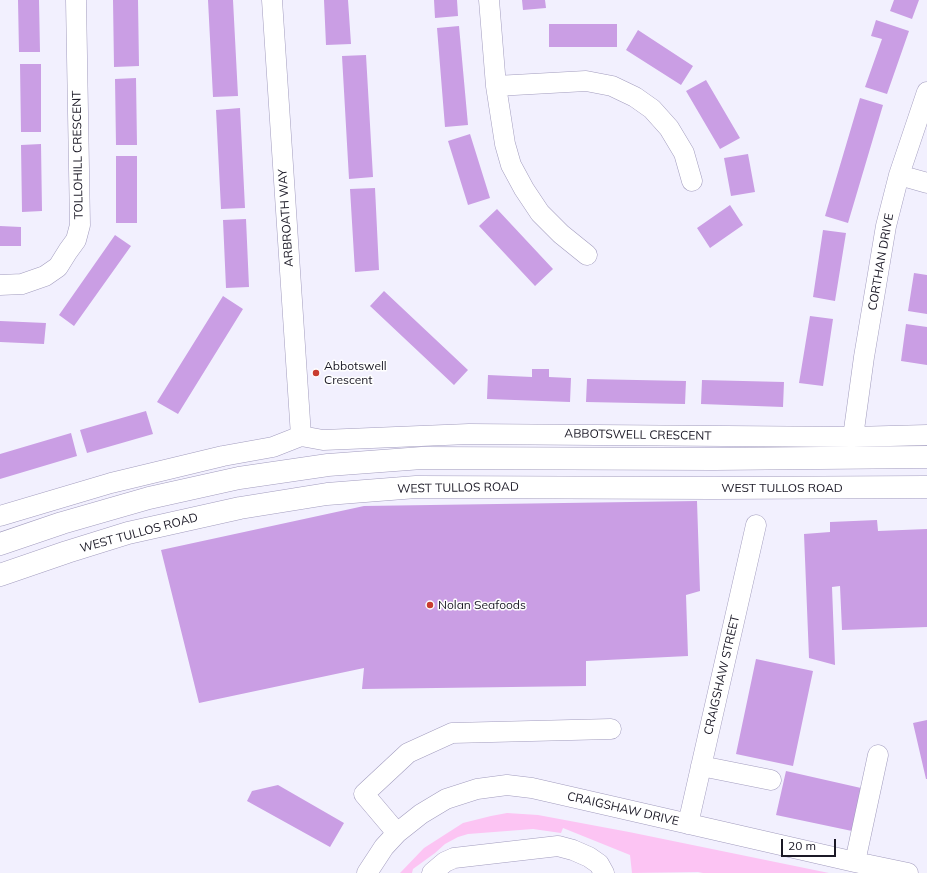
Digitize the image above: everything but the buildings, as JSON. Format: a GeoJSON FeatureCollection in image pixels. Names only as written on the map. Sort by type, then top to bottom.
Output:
{"type":"FeatureCollection","features":[{"type":"Feature","properties":{"kind":"main road"},"geometry":{"type":"LineString","coordinates":[[0,544],[62,523],[149,498],[239,478],[328,465],[422,458],[722,459],[927,457]]}},
{"type":"Feature","properties":{"kind":"main road","name":"WEST TULLOS ROAD"},"geometry":{"type":"LineString","coordinates":[[0,575],[128,533],[240,508],[327,494],[416,487],[927,487]]}},
{"type":"Feature","properties":{"kind":"street","name":"TOLLOHILL CRESCENT"},"geometry":{"type":"LineString","coordinates":[[0,285],[22,284],[45,276],[58,267],[76,240],[80,225],[76,0]]}},
{"type":"Feature","properties":{"kind":"street","name":"ARBROATH WAY"},"geometry":{"type":"LineString","coordinates":[[272,0],[301,436]]}},
{"type":"Feature","properties":{"kind":"street"},"geometry":{"type":"LineString","coordinates":[[489,0],[496,86],[505,144],[511,166],[540,213],[561,234],[587,255]]}},
{"type":"Feature","properties":{"kind":"street"},"geometry":{"type":"LineString","coordinates":[[496,86],[586,81],[612,86],[635,96],[652,109],[669,128],[684,154],[692,181]]}},
{"type":"Feature","properties":{"kind":"street","name":"CORTHAN DRIVE"},"geometry":{"type":"LineString","coordinates":[[854,437],[864,356],[886,226],[899,175],[927,92]]}},
{"type":"Feature","properties":{"kind":"street"},"geometry":{"type":"LineString","coordinates":[[899,175],[927,183]]}},
{"type":"Feature","properties":{"kind":"street","name":"ABBOTSWELL CRESCENT"},"geometry":{"type":"LineString","coordinates":[[301,436],[323,440],[469,434],[854,437],[927,436]]}},
{"type":"Feature","properties":{"kind":"street"},"geometry":{"type":"LineString","coordinates":[[0,516],[111,483],[223,456],[273,447],[301,436]]}},
{"type":"Feature","properties":{"kind":"street","name":"CRAIGSHAW STREET"},"geometry":{"type":"LineString","coordinates":[[688,824],[756,525]]}},
{"type":"Feature","properties":{"kind":"street"},"geometry":{"type":"LineString","coordinates":[[397,832],[364,794],[408,753],[452,733],[611,729]]}},
{"type":"Feature","properties":{"kind":"street"},"geometry":{"type":"LineString","coordinates":[[855,862],[878,755]]}},
{"type":"Feature","properties":{"kind":"street"},"geometry":{"type":"LineString","coordinates":[[701,766],[772,780]]}},
{"type":"Feature","properties":{"kind":"street","name":"CRAIGSHAW DRIVE"},"geometry":{"type":"LineString","coordinates":[[367,873],[384,847],[397,832],[421,814],[446,799],[477,789],[507,785],[532,788],[908,873]]}},
{"type":"Feature","properties":{"kind":"street"},"geometry":{"type":"LineString","coordinates":[[432,873],[446,862],[454,858],[558,846],[573,850],[588,857],[599,864],[604,873]]}},
{"type":"Feature","properties":{"kind":"shaded area"},"geometry":{"type":"Polygon","coordinates":[[[507,813],[538,815],[829,873],[632,873],[630,855],[563,828],[561,833],[533,829],[468,834],[458,837],[445,844],[413,869],[412,873],[400,873],[424,848],[463,823],[507,813]]]}},
{"type":"Feature","properties":{"kind":"place","name":"Abbotswell Crescent"},"geometry":{"type":"Point","coordinates":[316,373]}},
{"type":"Feature","properties":{"kind":"place","name":"Nolan Seafoods"},"geometry":{"type":"Point","coordinates":[430,605]}}]}
